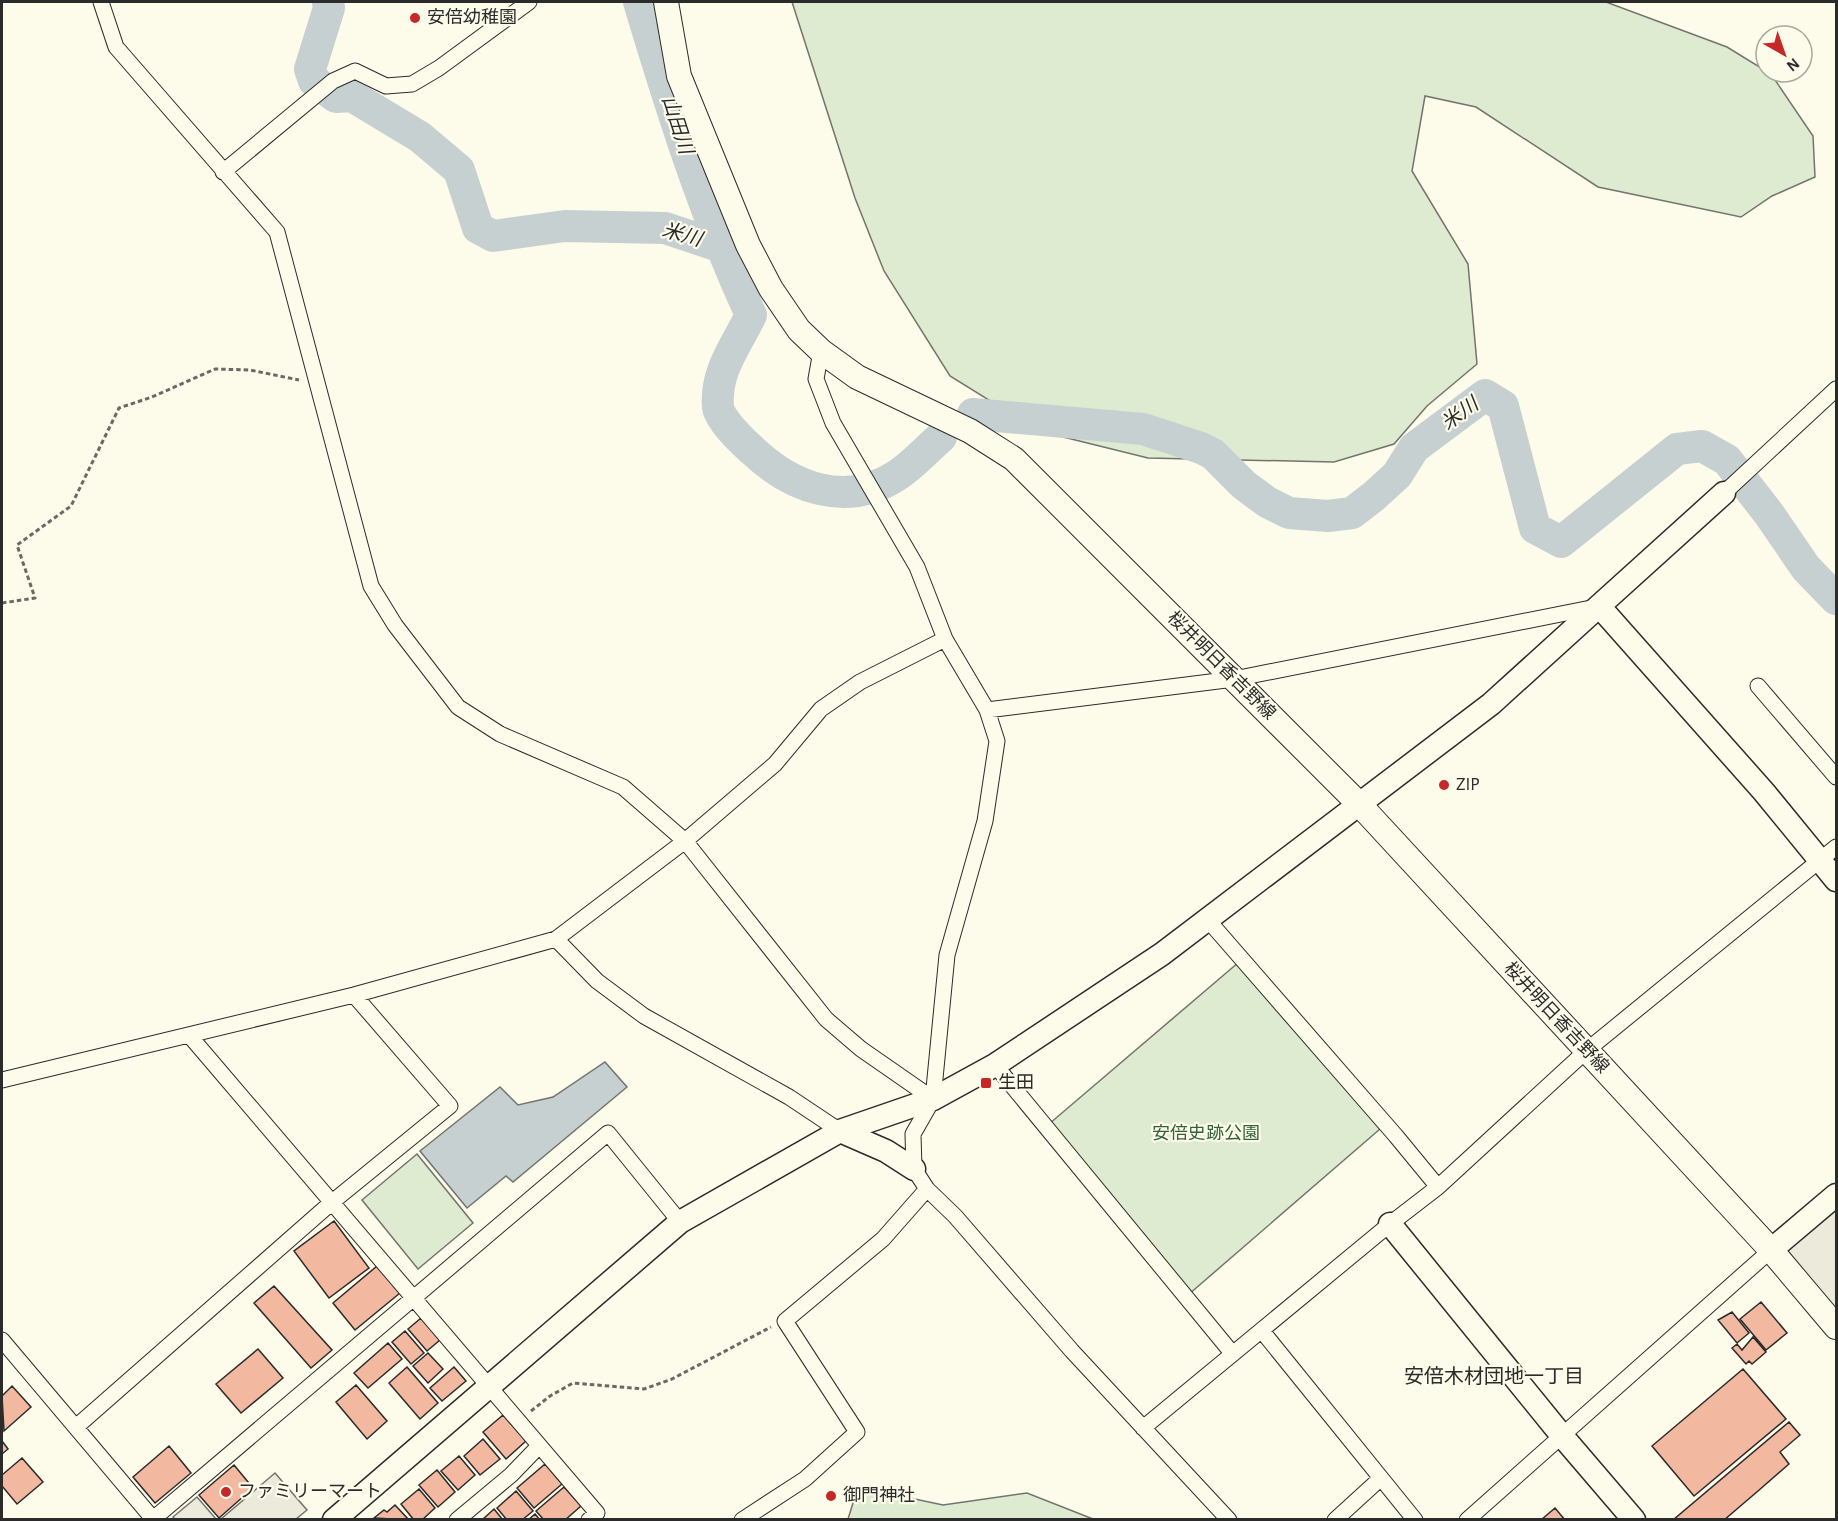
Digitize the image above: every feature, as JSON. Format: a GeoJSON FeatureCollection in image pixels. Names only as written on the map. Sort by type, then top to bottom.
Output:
{"type":"FeatureCollection","features":[{"type":"Feature","properties":{"kind":"main road","name":"桜井明日香吉野線"},"geometry":{"type":"LineString","coordinates":[[666,2],[679,76],[748,245],[771,289],[799,330],[821,351],[857,377],[970,431],[1014,459],[1360,805],[1771,1250],[1836,1327]]}},
{"type":"Feature","properties":{"kind":"street"},"geometry":{"type":"LineString","coordinates":[[101,2],[116,47],[277,232],[371,586],[394,625],[458,707],[500,734],[623,788],[685,841],[825,1019],[861,1049],[933,1099]]}},
{"type":"Feature","properties":{"kind":"street"},"geometry":{"type":"LineString","coordinates":[[223,172],[333,81],[355,71],[386,86],[412,84],[439,68],[529,2]]}},
{"type":"Feature","properties":{"kind":"street"},"geometry":{"type":"LineString","coordinates":[[821,351],[816,379],[832,423],[916,567],[945,639],[987,710],[997,741],[985,821],[947,956],[933,1099],[913,1134],[914,1169]]}},
{"type":"Feature","properties":{"kind":"street"},"geometry":{"type":"LineString","coordinates":[[334,1520],[680,1222],[840,1131],[933,1099],[995,1065],[1162,954],[1491,704],[1836,390]]}},
{"type":"Feature","properties":{"kind":"street"},"geometry":{"type":"LineString","coordinates":[[987,710],[1234,679],[1599,606]]}},
{"type":"Feature","properties":{"kind":"street"},"geometry":{"type":"LineString","coordinates":[[1599,606],[1828,853],[1836,880]]}},
{"type":"Feature","properties":{"kind":"street"},"geometry":{"type":"LineString","coordinates":[[2,1080],[354,995],[556,939],[685,841],[775,764],[821,709],[860,682],[945,639]]}},
{"type":"Feature","properties":{"kind":"street"},"geometry":{"type":"LineString","coordinates":[[1758,686],[1836,777]]}},
{"type":"Feature","properties":{"kind":"street"},"geometry":{"type":"LineString","coordinates":[[1143,1428],[1390,1224],[1438,1188],[1586,1051],[1828,853]]}},
{"type":"Feature","properties":{"kind":"street"},"geometry":{"type":"LineString","coordinates":[[1207,919],[1396,1136],[1438,1188]]}},
{"type":"Feature","properties":{"kind":"street"},"geometry":{"type":"LineString","coordinates":[[556,939],[597,981],[644,1016],[789,1097],[840,1131],[886,1151],[914,1169],[927,1189],[1229,1520]]}},
{"type":"Feature","properties":{"kind":"street"},"geometry":{"type":"LineString","coordinates":[[76,1427],[331,1203],[450,1106],[354,995]]}},
{"type":"Feature","properties":{"kind":"street"},"geometry":{"type":"LineString","coordinates":[[189,1035],[486,1387],[597,1513],[589,1520]]}},
{"type":"Feature","properties":{"kind":"street"},"geometry":{"type":"LineString","coordinates":[[995,1065],[1232,1353]]}},
{"type":"Feature","properties":{"kind":"street"},"geometry":{"type":"LineString","coordinates":[[2,1340],[153,1519],[608,1133],[680,1222]]}},
{"type":"Feature","properties":{"kind":"street"},"geometry":{"type":"LineString","coordinates":[[742,1520],[805,1479],[857,1432],[785,1321],[883,1239],[927,1189]]}},
{"type":"Feature","properties":{"kind":"street"},"geometry":{"type":"LineString","coordinates":[[1467,1520],[1836,1195]]}},
{"type":"Feature","properties":{"kind":"street"},"geometry":{"type":"LineString","coordinates":[[1390,1224],[1563,1437],[1634,1520]]}},
{"type":"Feature","properties":{"kind":"street"},"geometry":{"type":"LineString","coordinates":[[1262,1331],[1415,1520]]}},
{"type":"Feature","properties":{"kind":"street"},"geometry":{"type":"LineString","coordinates":[[457,1520],[511,1475],[539,1446]]}},
{"type":"Feature","properties":{"kind":"street"},"geometry":{"type":"LineString","coordinates":[[1335,1520],[1381,1478]]}},
{"type":"Feature","properties":{"kind":"path"},"geometry":{"type":"LineString","coordinates":[[2,603],[35,598],[17,545],[72,506],[119,408],[153,397],[215,369],[250,369],[316,384]]}},
{"type":"Feature","properties":{"kind":"path"},"geometry":{"type":"LineString","coordinates":[[518,1421],[549,1396],[573,1383],[644,1389],[672,1379],[757,1332],[785,1321]]}},
{"type":"Feature","properties":{"kind":"green space"},"geometry":{"type":"Polygon","coordinates":[[[792,2],[1606,2],[1727,47],[1754,64],[1754,84],[1778,84],[1813,136],[1815,177],[1772,196],[1741,217],[1598,187],[1476,107],[1425,96],[1412,171],[1468,264],[1477,364],[1427,406],[1394,444],[1334,462],[1148,458],[1039,431],[950,376],[884,271],[855,198],[792,2]]]}},
{"type":"Feature","properties":{"kind":"green space","name":"安倍史跡公園"},"geometry":{"type":"Polygon","coordinates":[[[1239,962],[1380,1129],[1188,1295],[1049,1124],[1239,962]]]}},
{"type":"Feature","properties":{"kind":"green space"},"geometry":{"type":"Polygon","coordinates":[[[417,1154],[473,1223],[418,1269],[362,1200],[417,1154]]]}},
{"type":"Feature","properties":{"kind":"green space"},"geometry":{"type":"Polygon","coordinates":[[[858,1487],[943,1505],[1027,1493],[1093,1519],[848,1519],[858,1487]]]}},
{"type":"Feature","properties":{"kind":"shaded area"},"geometry":{"type":"Polygon","coordinates":[[[605,1062],[627,1087],[513,1182],[506,1176],[467,1208],[420,1151],[500,1087],[518,1105],[553,1097],[605,1062]]]}},
{"type":"Feature","properties":{"kind":"shaded area"},"geometry":{"type":"Polygon","coordinates":[[[1836,1208],[1836,1311],[1786,1252],[1836,1208]]]}},
{"type":"Feature","properties":{"kind":"shaded area"},"geometry":{"type":"Polygon","coordinates":[[[275,1473],[307,1510],[296,1519],[221,1519],[275,1473]]]}},
{"type":"Feature","properties":{"kind":"shaded area"},"geometry":{"type":"Polygon","coordinates":[[[197,1497],[216,1519],[175,1519],[173,1517],[197,1497]]]}},
{"type":"Feature","properties":{"kind":"building"},"geometry":{"type":"Polygon","coordinates":[[[334,1221],[369,1268],[329,1298],[294,1251],[334,1221]]]}},
{"type":"Feature","properties":{"kind":"building"},"geometry":{"type":"Polygon","coordinates":[[[377,1266],[400,1293],[355,1330],[333,1303],[377,1266]]]}},
{"type":"Feature","properties":{"kind":"building"},"geometry":{"type":"Polygon","coordinates":[[[274,1286],[332,1350],[311,1368],[254,1303],[274,1286]]]}},
{"type":"Feature","properties":{"kind":"building"},"geometry":{"type":"Polygon","coordinates":[[[1761,1302],[1787,1333],[1766,1350],[1740,1319],[1761,1302]]]}},
{"type":"Feature","properties":{"kind":"building"},"geometry":{"type":"Polygon","coordinates":[[[1732,1312],[1749,1333],[1737,1343],[1718,1320],[1732,1312]]]}},
{"type":"Feature","properties":{"kind":"building"},"geometry":{"type":"Polygon","coordinates":[[[421,1318],[440,1340],[427,1351],[408,1329],[421,1318]]]}},
{"type":"Feature","properties":{"kind":"building"},"geometry":{"type":"Polygon","coordinates":[[[405,1331],[424,1353],[411,1364],[392,1342],[405,1331]]]}},
{"type":"Feature","properties":{"kind":"building"},"geometry":{"type":"Polygon","coordinates":[[[1753,1337],[1766,1352],[1752,1364],[1749,1361],[1746,1364],[1732,1348],[1737,1344],[1742,1350],[1753,1337]]]}},
{"type":"Feature","properties":{"kind":"building"},"geometry":{"type":"Polygon","coordinates":[[[388,1343],[402,1359],[368,1388],[354,1373],[388,1343]]]}},
{"type":"Feature","properties":{"kind":"building"},"geometry":{"type":"Polygon","coordinates":[[[258,1349],[283,1378],[241,1413],[216,1384],[258,1349]]]}},
{"type":"Feature","properties":{"kind":"building"},"geometry":{"type":"Polygon","coordinates":[[[428,1353],[443,1369],[428,1383],[413,1366],[428,1353]]]}},
{"type":"Feature","properties":{"kind":"building"},"geometry":{"type":"Polygon","coordinates":[[[407,1367],[438,1403],[420,1419],[389,1383],[407,1367]]]}},
{"type":"Feature","properties":{"kind":"building"},"geometry":{"type":"Polygon","coordinates":[[[454,1367],[466,1381],[442,1401],[430,1388],[454,1367]]]}},
{"type":"Feature","properties":{"kind":"building"},"geometry":{"type":"Polygon","coordinates":[[[1743,1369],[1786,1419],[1694,1496],[1652,1446],[1743,1369]]]}},
{"type":"Feature","properties":{"kind":"building"},"geometry":{"type":"Polygon","coordinates":[[[356,1385],[387,1421],[367,1439],[336,1402],[356,1385]]]}},
{"type":"Feature","properties":{"kind":"building"},"geometry":{"type":"Polygon","coordinates":[[[12,1386],[31,1407],[4,1431],[2,1396],[12,1386]]]}},
{"type":"Feature","properties":{"kind":"building"},"geometry":{"type":"Polygon","coordinates":[[[503,1415],[526,1441],[506,1459],[483,1432],[503,1415]]]}},
{"type":"Feature","properties":{"kind":"building"},"geometry":{"type":"Polygon","coordinates":[[[1789,1422],[1800,1435],[1780,1452],[1789,1464],[1724,1520],[1673,1520],[1789,1422]]]}},
{"type":"Feature","properties":{"kind":"building"},"geometry":{"type":"Polygon","coordinates":[[[483,1439],[500,1459],[480,1475],[464,1456],[483,1439]]]}},
{"type":"Feature","properties":{"kind":"building"},"geometry":{"type":"Polygon","coordinates":[[[2,1441],[8,1449],[2,1454],[2,1441]]]}},
{"type":"Feature","properties":{"kind":"building"},"geometry":{"type":"Polygon","coordinates":[[[169,1446],[191,1473],[155,1503],[133,1477],[169,1446]]]}},
{"type":"Feature","properties":{"kind":"building"},"geometry":{"type":"Polygon","coordinates":[[[459,1456],[475,1475],[458,1490],[441,1471],[459,1456]]]}},
{"type":"Feature","properties":{"kind":"building"},"geometry":{"type":"Polygon","coordinates":[[[22,1458],[43,1482],[17,1504],[2,1486],[2,1475],[22,1458]]]}},
{"type":"Feature","properties":{"kind":"building"},"geometry":{"type":"Polygon","coordinates":[[[545,1464],[562,1484],[534,1508],[517,1488],[545,1464]]]}},
{"type":"Feature","properties":{"kind":"building","name":"ファミリーマート"},"geometry":{"type":"Polygon","coordinates":[[[234,1465],[253,1488],[219,1518],[199,1495],[234,1465]]]}},
{"type":"Feature","properties":{"kind":"building"},"geometry":{"type":"Polygon","coordinates":[[[437,1470],[455,1492],[438,1507],[419,1485],[437,1470]]]}},
{"type":"Feature","properties":{"kind":"building"},"geometry":{"type":"Polygon","coordinates":[[[564,1487],[581,1506],[565,1520],[544,1520],[536,1511],[564,1487]]]}},
{"type":"Feature","properties":{"kind":"building"},"geometry":{"type":"Polygon","coordinates":[[[419,1489],[435,1508],[422,1520],[414,1520],[401,1504],[419,1489]]]}},
{"type":"Feature","properties":{"kind":"building"},"geometry":{"type":"Polygon","coordinates":[[[516,1491],[533,1511],[522,1520],[507,1520],[497,1508],[516,1491]]]}},
{"type":"Feature","properties":{"kind":"building"},"geometry":{"type":"Polygon","coordinates":[[[395,1505],[409,1520],[374,1518],[384,1510],[387,1512],[395,1505]]]}},
{"type":"Feature","properties":{"kind":"building"},"geometry":{"type":"Polygon","coordinates":[[[1555,1508],[1565,1520],[1541,1520],[1555,1508]]]}},
{"type":"Feature","properties":{"kind":"building"},"geometry":{"type":"Polygon","coordinates":[[[494,1509],[503,1520],[482,1520],[494,1509]]]}},
{"type":"Feature","properties":{"kind":"building"},"geometry":{"type":"Polygon","coordinates":[[[535,1514],[540,1520],[528,1520],[535,1514]]]}},
{"type":"Feature","properties":{"kind":"waterway","name":"米川"},"geometry":{"type":"LineString","coordinates":[[328,2],[329,8],[310,69],[314,81],[336,97],[352,96],[420,137],[459,170],[478,228],[493,236],[565,226],[665,228],[719,246]]}},
{"type":"Feature","properties":{"kind":"waterway","name":"米川"},"geometry":{"type":"LineString","coordinates":[[639,2],[689,160],[718,238],[751,315],[723,370],[718,394],[718,407],[722,418],[748,446],[784,475],[820,489],[839,492],[858,491],[877,486],[896,476],[941,437]]}},
{"type":"Feature","properties":{"kind":"waterway","name":"米川"},"geometry":{"type":"LineString","coordinates":[[973,414],[1143,429],[1213,454],[1244,485],[1267,502],[1289,513],[1328,516],[1352,513],[1397,475],[1414,448],[1485,395],[1503,406],[1535,528],[1561,542],[1677,449],[1702,446],[1727,460],[1769,514],[1806,568],[1836,599]]}},
{"type":"Feature","properties":{"kind":"place","name":"安倍幼稚園"},"geometry":{"type":"Point","coordinates":[415,18]}},
{"type":"Feature","properties":{"kind":"place","name":"ZIP"},"geometry":{"type":"Point","coordinates":[1444,785]}},
{"type":"Feature","properties":{"kind":"place","name":"生田"},"geometry":{"type":"Point","coordinates":[986,1083]}},
{"type":"Feature","properties":{"kind":"place","name":"ファミリーマート"},"geometry":{"type":"Point","coordinates":[226,1492]}},
{"type":"Feature","properties":{"kind":"place","name":"御門神社"},"geometry":{"type":"Point","coordinates":[831,1496]}},
{"type":"Feature","properties":{"kind":"district","name":"安倍木材団地一丁目"},"geometry":{"type":"Point","coordinates":[1494,1377]}},
{"type":"Feature","properties":{"kind":"water label","name":"山田川"},"geometry":{"type":"Point","coordinates":[677,125]}}]}
